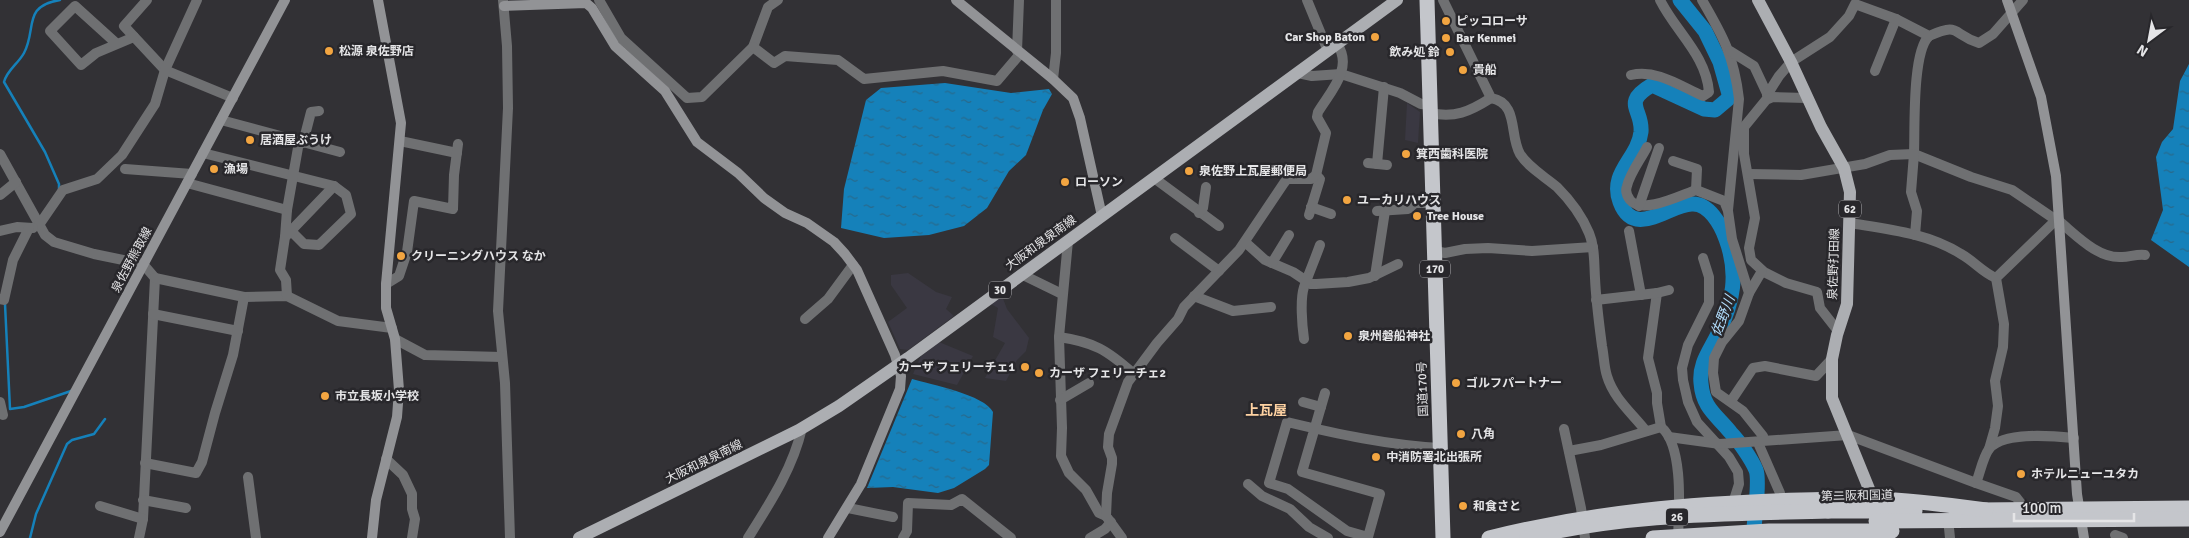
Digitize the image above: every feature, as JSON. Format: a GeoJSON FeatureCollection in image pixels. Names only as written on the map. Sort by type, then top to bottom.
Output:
{"type":"FeatureCollection","features":[{"type":"Feature","properties":{"kind":"highway","name":"国道170号"},"geometry":{"type":"LineString","coordinates":[[1427,0],[1443,538]]}},
{"type":"Feature","properties":{"kind":"highway","name":"26"},"geometry":{"type":"LineString","coordinates":[[1489,538],[1582,517],[1679,506],[1777,501],[1950,533],[1991,516]]}},
{"type":"Feature","properties":{"kind":"highway","name":"26"},"geometry":{"type":"LineString","coordinates":[[1653,538],[1769,531],[1882,520],[1927,502],[1991,516]]}},
{"type":"Feature","properties":{"kind":"highway","name":"第二阪和国道"},"geometry":{"type":"LineString","coordinates":[[1991,516],[2026,510],[2080,515],[2189,508]]}},
{"type":"Feature","properties":{"kind":"highway","name":"第二阪和国道"},"geometry":{"type":"LineString","coordinates":[[1527,538],[1635,520],[1707,515],[1828,516],[1882,520],[2080,515],[2189,518]]}},
{"type":"Feature","properties":{"kind":"highway","name":"第二阪和国道"},"geometry":{"type":"LineString","coordinates":[[1576,538],[1666,527],[1828,516]]}},
{"type":"Feature","properties":{"kind":"main road","name":"大阪和泉泉南線"},"geometry":{"type":"LineString","coordinates":[[579,538],[802,428],[898,365],[1397,0]]}},
{"type":"Feature","properties":{"kind":"main road","name":"泉佐野打田線"},"geometry":{"type":"LineString","coordinates":[[1758,0],[1806,98],[1844,168],[1850,192],[1848,304],[1838,331],[1832,358],[1832,398],[1882,520]]}},
{"type":"Feature","properties":{"kind":"street"},"geometry":{"type":"LineString","coordinates":[[148,0],[124,26],[165,70],[232,98]]}},
{"type":"Feature","properties":{"kind":"street"},"geometry":{"type":"LineString","coordinates":[[40,227],[63,190],[97,179],[122,155],[155,104],[165,70],[197,0]]}},
{"type":"Feature","properties":{"kind":"street","name":"泉佐野熊取線"},"geometry":{"type":"LineString","coordinates":[[0,532],[285,0]]}},
{"type":"Feature","properties":{"kind":"street"},"geometry":{"type":"LineString","coordinates":[[372,538],[376,500],[397,417],[399,390],[395,339],[386,308],[386,284],[401,123],[378,0]]}},
{"type":"Feature","properties":{"kind":"street"},"geometry":{"type":"LineString","coordinates":[[600,0],[621,38],[687,98],[702,97],[753,47],[768,7],[778,0]]}},
{"type":"Feature","properties":{"kind":"street"},"geometry":{"type":"LineString","coordinates":[[956,0],[1070,93],[1076,105],[1102,216]]}},
{"type":"Feature","properties":{"kind":"street"},"geometry":{"type":"LineString","coordinates":[[753,47],[774,63],[785,56],[838,60],[864,79],[943,71],[997,80],[1018,52],[1019,0]]}},
{"type":"Feature","properties":{"kind":"street"},"geometry":{"type":"LineString","coordinates":[[1053,79],[1056,54],[1056,0]]}},
{"type":"Feature","properties":{"kind":"street"},"geometry":{"type":"LineString","coordinates":[[1090,538],[1105,529],[1108,519],[1107,493],[1112,464],[1108,447],[1109,434],[1122,396],[1134,374],[1178,319],[1184,307],[1245,242],[1287,179],[1311,179],[1316,175],[1326,133],[1317,117],[1318,112],[1343,71],[1343,59],[1332,47],[1307,0]]}},
{"type":"Feature","properties":{"kind":"street"},"geometry":{"type":"LineString","coordinates":[[1443,0],[1491,98]]}},
{"type":"Feature","properties":{"kind":"street"},"geometry":{"type":"LineString","coordinates":[[1631,75],[1652,74],[1703,96],[1709,92],[1708,80],[1696,53],[1660,0]]}},
{"type":"Feature","properties":{"kind":"street"},"geometry":{"type":"LineString","coordinates":[[1702,0],[1729,50],[1735,66],[1744,154],[1755,218],[1749,248],[1751,260],[1762,271],[1781,281],[1816,292],[1820,308],[1838,331]]}},
{"type":"Feature","properties":{"kind":"street"},"geometry":{"type":"LineString","coordinates":[[2007,0],[2041,97],[2052,152],[2080,515],[2084,538]]}},
{"type":"Feature","properties":{"kind":"street"},"geometry":{"type":"LineString","coordinates":[[1915,235],[1917,212],[1910,192],[1914,154],[1917,64],[1924,40],[1945,29],[1954,29],[1968,40],[1979,43],[1987,39],[2024,0]]}},
{"type":"Feature","properties":{"kind":"street"},"geometry":{"type":"LineString","coordinates":[[510,538],[502,357],[498,311],[508,108],[507,46],[503,3],[586,3],[592,8],[615,46],[665,91],[698,142],[738,173],[771,203],[785,213],[807,223],[834,242],[853,265],[898,365],[901,379],[900,389],[861,484],[828,538]]}},
{"type":"Feature","properties":{"kind":"street"},"geometry":{"type":"LineString","coordinates":[[1728,211],[1741,125],[1768,97],[1779,76],[1790,62],[1830,37],[1849,16],[1855,4],[1896,19],[1929,36]]}},
{"type":"Feature","properties":{"kind":"street"},"geometry":{"type":"LineString","coordinates":[[117,44],[75,6],[50,31],[81,65],[96,53],[134,37]]}},
{"type":"Feature","properties":{"kind":"street"},"geometry":{"type":"LineString","coordinates":[[1875,71],[1896,19]]}},
{"type":"Feature","properties":{"kind":"street"},"geometry":{"type":"LineString","coordinates":[[1729,50],[1754,66],[1768,97]]}},
{"type":"Feature","properties":{"kind":"street"},"geometry":{"type":"LineString","coordinates":[[1298,73],[1312,76],[1341,74],[1400,93],[1446,116],[1475,108],[1491,98],[1497,99],[1506,105],[1511,113],[1519,152],[1527,163],[1557,187],[1578,211],[1590,234],[1593,247],[1596,300],[1606,375],[1623,406],[1634,415],[1646,431]]}},
{"type":"Feature","properties":{"kind":"street"},"geometry":{"type":"LineString","coordinates":[[1377,164],[1375,131],[1384,87]]}},
{"type":"Feature","properties":{"kind":"street"},"geometry":{"type":"LineString","coordinates":[[1768,97],[1806,98]]}},
{"type":"Feature","properties":{"kind":"street"},"geometry":{"type":"LineString","coordinates":[[287,296],[286,280],[280,270],[288,234],[287,210],[292,175],[311,112],[319,111]]}},
{"type":"Feature","properties":{"kind":"street"},"geometry":{"type":"LineString","coordinates":[[221,120],[340,152]]}},
{"type":"Feature","properties":{"kind":"street"},"geometry":{"type":"LineString","coordinates":[[386,284],[399,276],[407,252],[414,201],[453,209],[457,148],[400,141]]}},
{"type":"Feature","properties":{"kind":"street"},"geometry":{"type":"LineString","coordinates":[[1647,147],[1627,186],[1627,196],[1633,204],[1650,206],[1696,190],[1724,201],[1728,211],[1732,239],[1749,293]]}},
{"type":"Feature","properties":{"kind":"street"},"geometry":{"type":"LineString","coordinates":[[1640,206],[1659,148]]}},
{"type":"Feature","properties":{"kind":"street"},"geometry":{"type":"LineString","coordinates":[[203,153],[334,186],[346,196],[351,214],[319,245],[304,244],[288,234]]}},
{"type":"Feature","properties":{"kind":"street"},"geometry":{"type":"LineString","coordinates":[[0,154],[45,236],[54,242],[94,254],[143,264],[156,278],[244,297],[287,296],[338,321],[392,328]]}},
{"type":"Feature","properties":{"kind":"street"},"geometry":{"type":"LineString","coordinates":[[1748,174],[1801,175],[1865,164],[1890,155],[1914,154],[1971,177],[2012,190],[2058,221],[2088,245],[2106,254],[2121,258],[2135,254],[2145,255]]}},
{"type":"Feature","properties":{"kind":"street"},"geometry":{"type":"LineString","coordinates":[[1673,161],[1698,169],[1696,190]]}},
{"type":"Feature","properties":{"kind":"street"},"geometry":{"type":"LineString","coordinates":[[1638,164],[1652,168]]}},
{"type":"Feature","properties":{"kind":"street"},"geometry":{"type":"LineString","coordinates":[[125,169],[189,178],[287,210]]}},
{"type":"Feature","properties":{"kind":"street"},"geometry":{"type":"LineString","coordinates":[[1316,175],[1320,178],[1310,211],[1331,214]]}},
{"type":"Feature","properties":{"kind":"street"},"geometry":{"type":"LineString","coordinates":[[1154,178],[1219,226]]}},
{"type":"Feature","properties":{"kind":"street"},"geometry":{"type":"LineString","coordinates":[[0,195],[16,182]]}},
{"type":"Feature","properties":{"kind":"street"},"geometry":{"type":"LineString","coordinates":[[288,234],[334,186]]}},
{"type":"Feature","properties":{"kind":"street"},"geometry":{"type":"LineString","coordinates":[[1199,213],[1203,208],[1206,187]]}},
{"type":"Feature","properties":{"kind":"street"},"geometry":{"type":"LineString","coordinates":[[1375,276],[1383,250],[1381,211],[1408,209],[1414,203],[1434,203]]}},
{"type":"Feature","properties":{"kind":"street"},"geometry":{"type":"LineString","coordinates":[[1996,278],[2058,221]]}},
{"type":"Feature","properties":{"kind":"street"},"geometry":{"type":"LineString","coordinates":[[1850,223],[1915,235],[1961,254],[1996,278]]}},
{"type":"Feature","properties":{"kind":"street"},"geometry":{"type":"LineString","coordinates":[[0,231],[17,227],[40,227]]}},
{"type":"Feature","properties":{"kind":"street"},"geometry":{"type":"LineString","coordinates":[[0,299],[4,300],[13,260],[28,228]]}},
{"type":"Feature","properties":{"kind":"street"},"geometry":{"type":"LineString","coordinates":[[1629,231],[1641,295]]}},
{"type":"Feature","properties":{"kind":"street"},"geometry":{"type":"LineString","coordinates":[[1272,263],[1289,236]]}},
{"type":"Feature","properties":{"kind":"street"},"geometry":{"type":"LineString","coordinates":[[1174,238],[1219,271]]}},
{"type":"Feature","properties":{"kind":"street"},"geometry":{"type":"LineString","coordinates":[[1068,240],[1066,278],[1062,294],[1059,337],[1061,456],[1064,464],[1086,490],[1099,513],[1108,519],[1122,538]]}},
{"type":"Feature","properties":{"kind":"street"},"geometry":{"type":"LineString","coordinates":[[1245,242],[1265,260],[1293,272],[1307,282],[1316,284],[1332,284],[1375,276],[1398,264]]}},
{"type":"Feature","properties":{"kind":"street"},"geometry":{"type":"LineString","coordinates":[[1304,339],[1302,326],[1304,288],[1320,245]]}},
{"type":"Feature","properties":{"kind":"street"},"geometry":{"type":"LineString","coordinates":[[1435,251],[1445,253],[1465,249],[1488,248],[1532,251],[1593,247]]}},
{"type":"Feature","properties":{"kind":"street"},"geometry":{"type":"LineString","coordinates":[[1703,258],[1709,277],[1708,303],[1688,345],[1682,368],[1683,380],[1693,414],[1732,461],[1739,478],[1738,503]]}},
{"type":"Feature","properties":{"kind":"street"},"geometry":{"type":"LineString","coordinates":[[805,320],[828,299],[853,265]]}},
{"type":"Feature","properties":{"kind":"street"},"geometry":{"type":"LineString","coordinates":[[1758,441],[1763,436],[1755,425],[1731,401],[1716,392],[1712,373],[1714,358],[1722,342],[1739,321],[1749,293],[1762,271]]}},
{"type":"Feature","properties":{"kind":"street"},"geometry":{"type":"LineString","coordinates":[[1021,274],[1062,294]]}},
{"type":"Feature","properties":{"kind":"street"},"geometry":{"type":"LineString","coordinates":[[140,538],[143,519],[156,278]]}},
{"type":"Feature","properties":{"kind":"street"},"geometry":{"type":"LineString","coordinates":[[1976,482],[1989,449],[1995,428],[1998,406],[1995,381],[2003,347],[2004,324],[1996,278]]}},
{"type":"Feature","properties":{"kind":"street"},"geometry":{"type":"LineString","coordinates":[[1596,300],[1669,290]]}},
{"type":"Feature","properties":{"kind":"street"},"geometry":{"type":"LineString","coordinates":[[1657,293],[1648,358],[1657,393],[1661,427],[1669,437],[1675,456],[1680,497],[1678,537]]}},
{"type":"Feature","properties":{"kind":"street"},"geometry":{"type":"LineString","coordinates":[[1194,296],[1233,311],[1271,307]]}},
{"type":"Feature","properties":{"kind":"street"},"geometry":{"type":"LineString","coordinates":[[145,463],[196,473],[202,462],[233,355],[244,297]]}},
{"type":"Feature","properties":{"kind":"street"},"geometry":{"type":"LineString","coordinates":[[154,314],[238,331]]}},
{"type":"Feature","properties":{"kind":"street"},"geometry":{"type":"LineString","coordinates":[[1059,337],[1080,340],[1096,346],[1134,374]]}},
{"type":"Feature","properties":{"kind":"street"},"geometry":{"type":"LineString","coordinates":[[395,339],[425,355],[502,357]]}},
{"type":"Feature","properties":{"kind":"street"},"geometry":{"type":"LineString","coordinates":[[1731,401],[1753,368],[1765,366],[1816,376],[1832,358]]}},
{"type":"Feature","properties":{"kind":"street"},"geometry":{"type":"LineString","coordinates":[[1060,400],[1089,383]]}},
{"type":"Feature","properties":{"kind":"street"},"geometry":{"type":"LineString","coordinates":[[1325,393],[1314,429],[1302,472],[1380,494],[1368,537],[1347,531],[1288,489],[1269,483],[1286,422],[1314,429],[1403,446],[1440,448]]}},
{"type":"Feature","properties":{"kind":"street"},"geometry":{"type":"LineString","coordinates":[[0,402],[3,415]]}},
{"type":"Feature","properties":{"kind":"street"},"geometry":{"type":"LineString","coordinates":[[1302,402],[1321,407]]}},
{"type":"Feature","properties":{"kind":"street"},"geometry":{"type":"LineString","coordinates":[[1569,451],[1601,446],[1661,427]]}},
{"type":"Feature","properties":{"kind":"street"},"geometry":{"type":"LineString","coordinates":[[748,538],[779,486],[797,448],[802,428]]}},
{"type":"Feature","properties":{"kind":"street"},"geometry":{"type":"LineString","coordinates":[[1564,429],[1585,538]]}},
{"type":"Feature","properties":{"kind":"street"},"geometry":{"type":"LineString","coordinates":[[1669,437],[1718,444],[1848,435],[2016,497],[2026,510]]}},
{"type":"Feature","properties":{"kind":"street"},"geometry":{"type":"LineString","coordinates":[[1989,449],[1997,443],[2026,436],[2051,435],[2074,438]]}},
{"type":"Feature","properties":{"kind":"street"},"geometry":{"type":"LineString","coordinates":[[1758,441],[1780,493],[1777,501]]}},
{"type":"Feature","properties":{"kind":"street"},"geometry":{"type":"LineString","coordinates":[[386,459],[403,475],[412,494],[414,519],[412,538]]}},
{"type":"Feature","properties":{"kind":"street"},"geometry":{"type":"LineString","coordinates":[[248,476],[256,538]]}},
{"type":"Feature","properties":{"kind":"street"},"geometry":{"type":"LineString","coordinates":[[1248,484],[1262,496],[1290,509],[1309,527],[1328,538]]}},
{"type":"Feature","properties":{"kind":"street"},"geometry":{"type":"LineString","coordinates":[[904,538],[907,531],[908,504],[951,504],[962,499],[1011,538]]}},
{"type":"Feature","properties":{"kind":"street"},"geometry":{"type":"LineString","coordinates":[[143,500],[186,508]]}},
{"type":"Feature","properties":{"kind":"street"},"geometry":{"type":"LineString","coordinates":[[100,506],[143,519]]}},
{"type":"Feature","properties":{"kind":"street"},"geometry":{"type":"LineString","coordinates":[[848,508],[893,517]]}},
{"type":"Feature","properties":{"kind":"shaded area"},"geometry":{"type":"Polygon","coordinates":[[[1407,103],[1420,112],[1418,143],[1405,140],[1407,103]]]}},
{"type":"Feature","properties":{"kind":"shaded area"},"geometry":{"type":"Polygon","coordinates":[[[908,273],[936,292],[952,297],[946,309],[954,316],[908,350],[900,349],[888,322],[907,308],[891,285],[891,275],[908,273]]]}},
{"type":"Feature","properties":{"kind":"shaded area"},"geometry":{"type":"Polygon","coordinates":[[[1002,296],[1007,309],[1029,338],[1026,351],[1017,360],[1006,381],[985,378],[1005,343],[993,337],[998,308],[991,304],[1002,296]]]}},
{"type":"Feature","properties":{"kind":"shaded area"},"geometry":{"type":"Polygon","coordinates":[[[939,342],[973,356],[957,385],[913,374],[921,356],[939,342]]]}},
{"type":"Feature","properties":{"kind":"water"},"geometry":{"type":"Polygon","coordinates":[[[2189,64],[2189,267],[2151,240],[2163,210],[2156,157],[2162,142],[2173,129],[2180,81],[2189,64]]]}},
{"type":"Feature","properties":{"kind":"water"},"geometry":{"type":"Polygon","coordinates":[[[945,83],[1011,93],[1049,89],[1052,94],[1043,110],[1026,155],[1009,171],[987,208],[964,226],[929,235],[884,238],[841,228],[844,189],[866,100],[881,88],[945,83]]]}},
{"type":"Feature","properties":{"kind":"water"},"geometry":{"type":"Polygon","coordinates":[[[912,379],[969,395],[988,406],[993,412],[989,465],[954,488],[938,493],[893,487],[867,488],[912,379]]]}},
{"type":"Feature","properties":{"kind":"waterway"},"geometry":{"type":"LineString","coordinates":[[59,189],[59,184],[45,152],[4,82],[24,53],[35,13],[40,7],[60,0]]}},
{"type":"Feature","properties":{"kind":"waterway","name":"佐野川"},"geometry":{"type":"LineString","coordinates":[[1680,0],[1705,31],[1720,62],[1729,94],[1728,99],[1715,110],[1704,109],[1652,85],[1643,91],[1635,102],[1641,124],[1639,142],[1621,174],[1618,182],[1618,191],[1620,202],[1626,213],[1634,218],[1653,217],[1683,205],[1692,204],[1704,207],[1714,216],[1726,239],[1732,264],[1733,288],[1723,322],[1703,363],[1701,383],[1702,392],[1711,411],[1734,436],[1752,461],[1756,470],[1757,492],[1753,538]]}},
{"type":"Feature","properties":{"kind":"waterway"},"geometry":{"type":"LineString","coordinates":[[5,304],[10,409],[24,407],[71,391]]}},
{"type":"Feature","properties":{"kind":"waterway"},"geometry":{"type":"LineString","coordinates":[[30,538],[36,514],[67,444],[72,440],[94,434],[105,419]]}},
{"type":"Feature","properties":{"kind":"place","name":"ピッコローサ"},"geometry":{"type":"Point","coordinates":[1446,21]}},
{"type":"Feature","properties":{"kind":"place","name":"Car Shop Baton"},"geometry":{"type":"Point","coordinates":[1375,37]}},
{"type":"Feature","properties":{"kind":"place","name":"Bar Kenmei"},"geometry":{"type":"Point","coordinates":[1446,38]}},
{"type":"Feature","properties":{"kind":"place","name":"松源 泉佐野店"},"geometry":{"type":"Point","coordinates":[329,51]}},
{"type":"Feature","properties":{"kind":"place","name":"飲み処 鈴"},"geometry":{"type":"Point","coordinates":[1450,52]}},
{"type":"Feature","properties":{"kind":"place","name":"貴船"},"geometry":{"type":"Point","coordinates":[1463,70]}},
{"type":"Feature","properties":{"kind":"place","name":"居酒屋ぶうけ"},"geometry":{"type":"Point","coordinates":[250,140]}},
{"type":"Feature","properties":{"kind":"place","name":"箕西歯科医院"},"geometry":{"type":"Point","coordinates":[1406,154]}},
{"type":"Feature","properties":{"kind":"place","name":"漁場"},"geometry":{"type":"Point","coordinates":[214,169]}},
{"type":"Feature","properties":{"kind":"place","name":"泉佐野上瓦屋郵便局"},"geometry":{"type":"Point","coordinates":[1189,171]}},
{"type":"Feature","properties":{"kind":"place","name":"ローソン"},"geometry":{"type":"Point","coordinates":[1065,182]}},
{"type":"Feature","properties":{"kind":"place","name":"ユーカリハウス"},"geometry":{"type":"Point","coordinates":[1347,200]}},
{"type":"Feature","properties":{"kind":"place","name":"Tree House"},"geometry":{"type":"Point","coordinates":[1417,216]}},
{"type":"Feature","properties":{"kind":"place","name":"クリーニングハウス なか"},"geometry":{"type":"Point","coordinates":[401,256]}},
{"type":"Feature","properties":{"kind":"place","name":"泉州磐船神社"},"geometry":{"type":"Point","coordinates":[1348,336]}},
{"type":"Feature","properties":{"kind":"place","name":"カーザ フェリーチェ1"},"geometry":{"type":"Point","coordinates":[1025,367]}},
{"type":"Feature","properties":{"kind":"place","name":"カーザ フェリーチェ2"},"geometry":{"type":"Point","coordinates":[1039,373]}},
{"type":"Feature","properties":{"kind":"place","name":"ゴルフパートナー"},"geometry":{"type":"Point","coordinates":[1456,383]}},
{"type":"Feature","properties":{"kind":"place","name":"市立長坂小学校"},"geometry":{"type":"Point","coordinates":[325,396]}},
{"type":"Feature","properties":{"kind":"place","name":"八角"},"geometry":{"type":"Point","coordinates":[1461,434]}},
{"type":"Feature","properties":{"kind":"place","name":"中消防署北出張所"},"geometry":{"type":"Point","coordinates":[1376,457]}},
{"type":"Feature","properties":{"kind":"place","name":"ホテルニューユタカ"},"geometry":{"type":"Point","coordinates":[2021,474]}},
{"type":"Feature","properties":{"kind":"place","name":"和食さと"},"geometry":{"type":"Point","coordinates":[1463,506]}},
{"type":"Feature","properties":{"kind":"district","name":"上瓦屋"},"geometry":{"type":"Point","coordinates":[1266,410]}}]}
